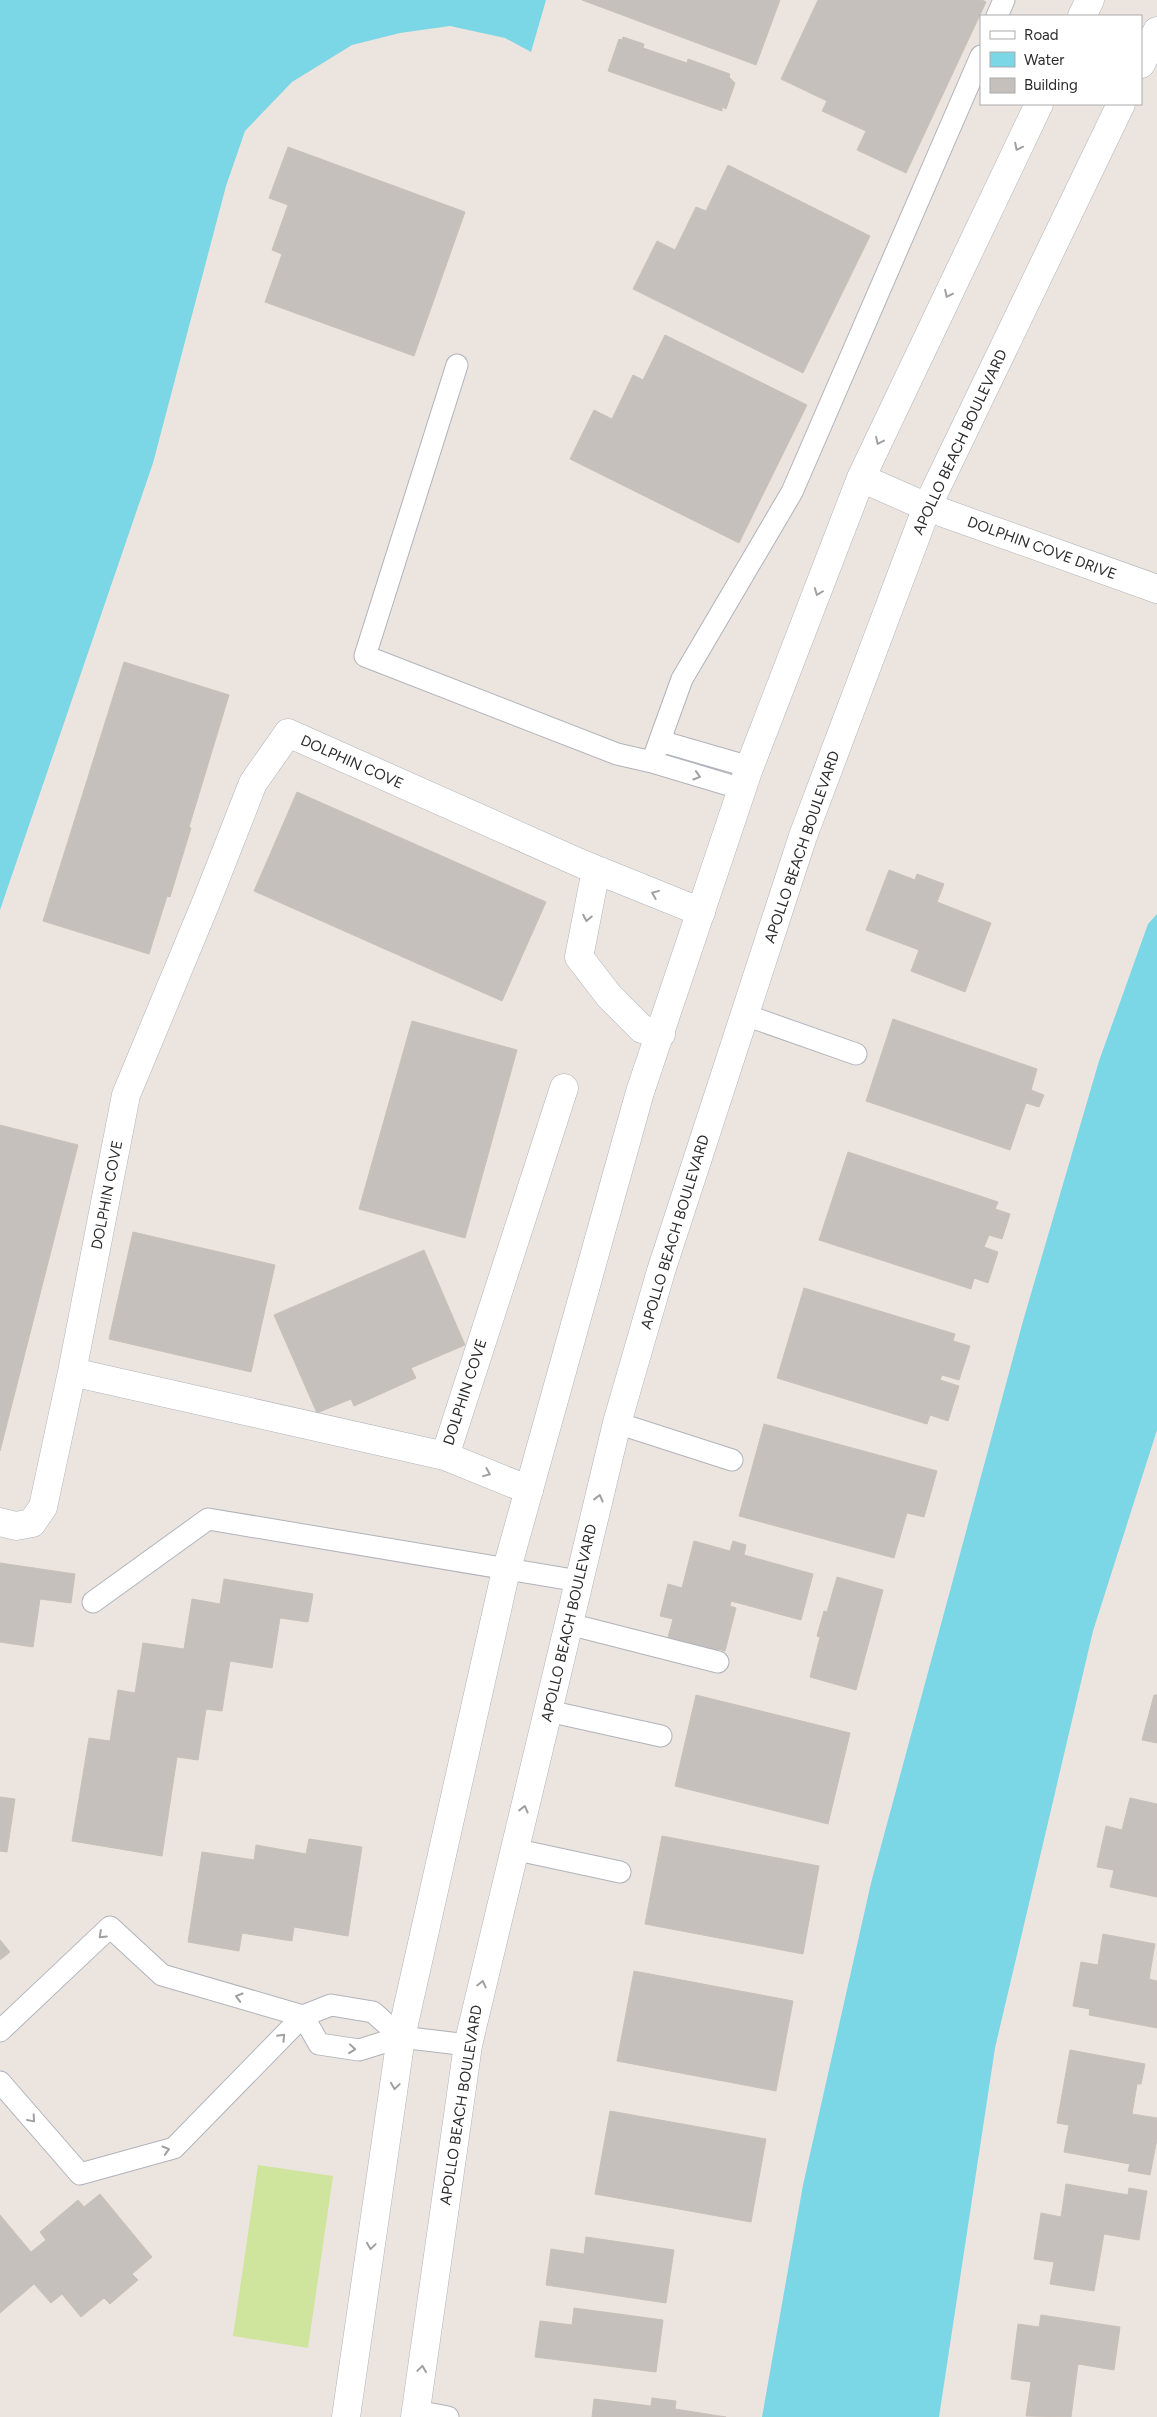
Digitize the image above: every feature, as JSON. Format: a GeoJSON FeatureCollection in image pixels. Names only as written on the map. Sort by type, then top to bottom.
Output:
{"type":"FeatureCollection","features":[{"type":"Feature","properties":{"kind":"main road"},"geometry":{"type":"LineString","coordinates":[[1142,62],[1157,31]]}},
{"type":"Feature","properties":{"kind":"main road"},"geometry":{"type":"LineString","coordinates":[[346,2417],[401,2037],[507,1570],[640,1092],[746,778],[861,478],[1039,105]]}},
{"type":"Feature","properties":{"kind":"main road","name":"APOLLO BEACH BOULEVARD"},"geometry":{"type":"LineString","coordinates":[[415,2414],[468,2046],[617,1423],[661,1271],[803,836],[927,507],[1122,105]]}},
{"type":"Feature","properties":{"kind":"main road","name":"DOLPHIN COVE DRIVE"},"geometry":{"type":"LineString","coordinates":[[861,478],[927,507],[1157,589]]}},
{"type":"Feature","properties":{"kind":"main road","name":"DOLPHIN COVE"},"geometry":{"type":"LineString","coordinates":[[564,1088],[445,1456],[72,1372],[126,1095],[208,900],[252,783],[288,733],[589,867],[701,912]]}},
{"type":"Feature","properties":{"kind":"main road"},"geometry":{"type":"LineString","coordinates":[[589,867],[579,957],[609,996],[642,1029],[660,1034]]}},
{"type":"Feature","properties":{"kind":"main road"},"geometry":{"type":"LineString","coordinates":[[0,1522],[16,1526],[32,1523],[43,1507],[72,1372]]}},
{"type":"Feature","properties":{"kind":"main road"},"geometry":{"type":"LineString","coordinates":[[445,1456],[529,1490]]}},
{"type":"Feature","properties":{"kind":"lane"},"geometry":{"type":"LineString","coordinates":[[997,15],[1004,0]]}},
{"type":"Feature","properties":{"kind":"lane"},"geometry":{"type":"LineString","coordinates":[[652,762],[682,679],[792,492],[980,58]]}},
{"type":"Feature","properties":{"kind":"lane"},"geometry":{"type":"LineString","coordinates":[[457,365],[365,656],[617,754],[746,778]]}},
{"type":"Feature","properties":{"kind":"lane"},"geometry":{"type":"LineString","coordinates":[[660,742],[746,778]]}},
{"type":"Feature","properties":{"kind":"lane"},"geometry":{"type":"LineString","coordinates":[[745,1015],[856,1054]]}},
{"type":"Feature","properties":{"kind":"lane"},"geometry":{"type":"LineString","coordinates":[[617,1423],[732,1460]]}},
{"type":"Feature","properties":{"kind":"lane"},"geometry":{"type":"LineString","coordinates":[[93,1602],[208,1519],[579,1581]]}},
{"type":"Feature","properties":{"kind":"lane"},"geometry":{"type":"LineString","coordinates":[[570,1624],[718,1662]]}},
{"type":"Feature","properties":{"kind":"lane"},"geometry":{"type":"LineString","coordinates":[[548,1711],[661,1736]]}},
{"type":"Feature","properties":{"kind":"lane"},"geometry":{"type":"LineString","coordinates":[[514,1850],[620,1872]]}},
{"type":"Feature","properties":{"kind":"lane"},"geometry":{"type":"LineString","coordinates":[[0,2031],[110,1927],[162,1975],[303,2016],[319,2044],[359,2050],[401,2037],[468,2046]]}},
{"type":"Feature","properties":{"kind":"lane"},"geometry":{"type":"LineString","coordinates":[[0,2082],[80,2174],[174,2148],[303,2016],[331,2005],[373,2012],[401,2037]]}},
{"type":"Feature","properties":{"kind":"lane"},"geometry":{"type":"LineString","coordinates":[[415,2414],[448,2417]]}},
{"type":"Feature","properties":{"kind":"green space"},"geometry":{"type":"Polygon","coordinates":[[[258,2165],[333,2176],[308,2348],[233,2336],[258,2165]]]}},
{"type":"Feature","properties":{"kind":"water"},"geometry":{"type":"Polygon","coordinates":[[[0,0],[546,0],[531,52],[505,38],[450,26],[400,33],[352,45],[292,82],[245,131],[226,186],[153,463],[0,910],[0,0]]]}},
{"type":"Feature","properties":{"kind":"water"},"geometry":{"type":"Polygon","coordinates":[[[1157,914],[1157,1430],[1093,1631],[995,2048],[939,2417],[762,2417],[803,2185],[871,1883],[1023,1321],[1099,1061],[1148,924],[1157,914]]]}},
{"type":"Feature","properties":{"kind":"building"},"geometry":{"type":"Polygon","coordinates":[[[582,0],[780,0],[756,65],[582,0]]]}},
{"type":"Feature","properties":{"kind":"building"},"geometry":{"type":"Polygon","coordinates":[[[818,0],[982,0],[986,2],[906,173],[857,150],[866,131],[822,111],[827,101],[781,79],[818,0]]]}},
{"type":"Feature","properties":{"kind":"building"},"geometry":{"type":"Polygon","coordinates":[[[623,37],[644,44],[643,48],[687,63],[688,59],[730,74],[729,77],[735,83],[726,109],[722,107],[722,111],[608,71],[619,39],[622,40],[623,37]]]}},
{"type":"Feature","properties":{"kind":"building"},"geometry":{"type":"Polygon","coordinates":[[[288,147],[465,212],[414,356],[265,302],[282,254],[272,250],[288,205],[269,198],[288,147]]]}},
{"type":"Feature","properties":{"kind":"building"},"geometry":{"type":"Polygon","coordinates":[[[728,165],[870,236],[803,373],[633,289],[657,241],[675,250],[696,207],[706,211],[728,165]]]}},
{"type":"Feature","properties":{"kind":"building"},"geometry":{"type":"Polygon","coordinates":[[[665,335],[807,405],[739,543],[570,459],[594,410],[612,419],[633,375],[643,380],[665,335]]]}},
{"type":"Feature","properties":{"kind":"building"},"geometry":{"type":"Polygon","coordinates":[[[124,662],[229,695],[170,897],[167,896],[149,954],[43,921],[124,662]]]}},
{"type":"Feature","properties":{"kind":"building"},"geometry":{"type":"Polygon","coordinates":[[[297,792],[546,902],[502,1001],[254,891],[297,792]]]}},
{"type":"Feature","properties":{"kind":"building"},"geometry":{"type":"Polygon","coordinates":[[[889,870],[915,880],[917,874],[944,884],[937,902],[991,923],[965,992],[911,971],[919,950],[866,930],[889,870]]]}},
{"type":"Feature","properties":{"kind":"building"},"geometry":{"type":"Polygon","coordinates":[[[893,1019],[1037,1069],[1031,1090],[1044,1095],[1039,1107],[1026,1103],[1010,1150],[866,1101],[893,1019]]]}},
{"type":"Feature","properties":{"kind":"building"},"geometry":{"type":"Polygon","coordinates":[[[412,1021],[517,1050],[465,1238],[359,1209],[412,1021]]]}},
{"type":"Feature","properties":{"kind":"building"},"geometry":{"type":"Polygon","coordinates":[[[0,1125],[78,1145],[0,1451],[0,1125]]]}},
{"type":"Feature","properties":{"kind":"building"},"geometry":{"type":"Polygon","coordinates":[[[848,1152],[998,1202],[995,1209],[1010,1214],[1002,1239],[989,1235],[984,1247],[998,1252],[988,1283],[974,1278],[971,1289],[819,1240],[848,1152]]]}},
{"type":"Feature","properties":{"kind":"building"},"geometry":{"type":"Polygon","coordinates":[[[133,1232],[275,1265],[251,1372],[109,1339],[133,1232]]]}},
{"type":"Feature","properties":{"kind":"building"},"geometry":{"type":"Polygon","coordinates":[[[424,1250],[465,1345],[411,1368],[416,1378],[354,1406],[351,1399],[317,1413],[274,1315],[424,1250]]]}},
{"type":"Feature","properties":{"kind":"building"},"geometry":{"type":"Polygon","coordinates":[[[804,1288],[955,1334],[953,1341],[970,1346],[959,1380],[942,1375],[940,1380],[959,1386],[948,1421],[930,1415],[927,1424],[777,1378],[804,1288]]]}},
{"type":"Feature","properties":{"kind":"building"},"geometry":{"type":"Polygon","coordinates":[[[764,1424],[937,1471],[924,1517],[907,1513],[894,1558],[739,1516],[764,1424]]]}},
{"type":"Feature","properties":{"kind":"building"},"geometry":{"type":"Polygon","coordinates":[[[694,1541],[730,1551],[733,1541],[746,1545],[744,1555],[813,1574],[801,1620],[731,1601],[730,1606],[736,1608],[725,1651],[718,1649],[717,1655],[667,1641],[673,1619],[660,1616],[668,1584],[682,1588],[694,1541]]]}},
{"type":"Feature","properties":{"kind":"building"},"geometry":{"type":"Polygon","coordinates":[[[0,1563],[75,1574],[71,1603],[40,1599],[33,1647],[0,1642],[0,1563]]]}},
{"type":"Feature","properties":{"kind":"building"},"geometry":{"type":"Polygon","coordinates":[[[837,1577],[883,1590],[856,1690],[810,1677],[820,1637],[817,1636],[824,1611],[827,1612],[837,1577]]]}},
{"type":"Feature","properties":{"kind":"building"},"geometry":{"type":"Polygon","coordinates":[[[224,1579],[313,1594],[308,1622],[280,1618],[272,1668],[230,1661],[222,1711],[206,1709],[198,1760],[177,1757],[162,1856],[72,1841],[89,1738],[110,1741],[118,1690],[135,1693],[143,1643],[184,1649],[192,1599],[220,1604],[224,1579]]]}},
{"type":"Feature","properties":{"kind":"building"},"geometry":{"type":"Polygon","coordinates":[[[696,1695],[850,1733],[828,1824],[675,1786],[696,1695]]]}},
{"type":"Feature","properties":{"kind":"building"},"geometry":{"type":"Polygon","coordinates":[[[1154,1695],[1157,1695],[1157,1743],[1142,1740],[1154,1695]]]}},
{"type":"Feature","properties":{"kind":"building"},"geometry":{"type":"Polygon","coordinates":[[[0,1797],[15,1799],[7,1852],[0,1851],[0,1797]]]}},
{"type":"Feature","properties":{"kind":"building"},"geometry":{"type":"Polygon","coordinates":[[[1130,1798],[1157,1804],[1157,1897],[1110,1887],[1114,1870],[1097,1867],[1106,1826],[1122,1830],[1130,1798]]]}},
{"type":"Feature","properties":{"kind":"building"},"geometry":{"type":"Polygon","coordinates":[[[662,1836],[819,1866],[803,1954],[645,1924],[662,1836]]]}},
{"type":"Feature","properties":{"kind":"building"},"geometry":{"type":"Polygon","coordinates":[[[309,1839],[362,1847],[348,1936],[294,1927],[292,1941],[242,1933],[239,1951],[188,1942],[202,1852],[254,1860],[256,1845],[306,1854],[309,1839]]]}},
{"type":"Feature","properties":{"kind":"building"},"geometry":{"type":"Polygon","coordinates":[[[1103,1934],[1155,1944],[1149,1979],[1157,1981],[1157,2028],[1089,2015],[1090,2009],[1073,2006],[1081,1962],[1098,1965],[1103,1934]]]}},
{"type":"Feature","properties":{"kind":"building"},"geometry":{"type":"Polygon","coordinates":[[[0,1940],[10,1952],[0,1960],[0,1940]]]}},
{"type":"Feature","properties":{"kind":"building"},"geometry":{"type":"Polygon","coordinates":[[[634,1971],[793,2001],[776,2091],[617,2061],[634,1971]]]}},
{"type":"Feature","properties":{"kind":"building"},"geometry":{"type":"Polygon","coordinates":[[[1070,2050],[1145,2064],[1141,2084],[1137,2084],[1132,2114],[1157,2118],[1157,2139],[1150,2175],[1128,2171],[1130,2164],[1064,2152],[1069,2125],[1057,2123],[1070,2050]]]}},
{"type":"Feature","properties":{"kind":"building"},"geometry":{"type":"Polygon","coordinates":[[[610,2111],[766,2139],[751,2222],[595,2194],[610,2111]]]}},
{"type":"Feature","properties":{"kind":"building"},"geometry":{"type":"Polygon","coordinates":[[[1066,2184],[1128,2195],[1129,2188],[1147,2191],[1139,2240],[1104,2234],[1094,2291],[1050,2284],[1054,2262],[1034,2259],[1041,2213],[1061,2217],[1066,2184]]]}},
{"type":"Feature","properties":{"kind":"building"},"geometry":{"type":"Polygon","coordinates":[[[100,2194],[152,2257],[132,2274],[138,2280],[110,2304],[104,2298],[81,2317],[62,2294],[51,2303],[34,2284],[0,2313],[0,2215],[31,2252],[46,2240],[40,2232],[78,2200],[84,2207],[100,2194]]]}},
{"type":"Feature","properties":{"kind":"building"},"geometry":{"type":"Polygon","coordinates":[[[586,2237],[674,2250],[666,2303],[546,2285],[551,2249],[584,2254],[586,2237]]]}},
{"type":"Feature","properties":{"kind":"building"},"geometry":{"type":"Polygon","coordinates":[[[574,2308],[663,2320],[656,2372],[535,2357],[540,2321],[572,2325],[574,2308]]]}},
{"type":"Feature","properties":{"kind":"building"},"geometry":{"type":"Polygon","coordinates":[[[1041,2315],[1120,2327],[1114,2370],[1078,2364],[1071,2417],[1026,2416],[1031,2382],[1011,2379],[1018,2324],[1039,2327],[1041,2315]]]}},
{"type":"Feature","properties":{"kind":"building"},"geometry":{"type":"Polygon","coordinates":[[[652,2398],[676,2401],[675,2409],[726,2417],[592,2417],[594,2399],[651,2406],[652,2398]]]}}]}
